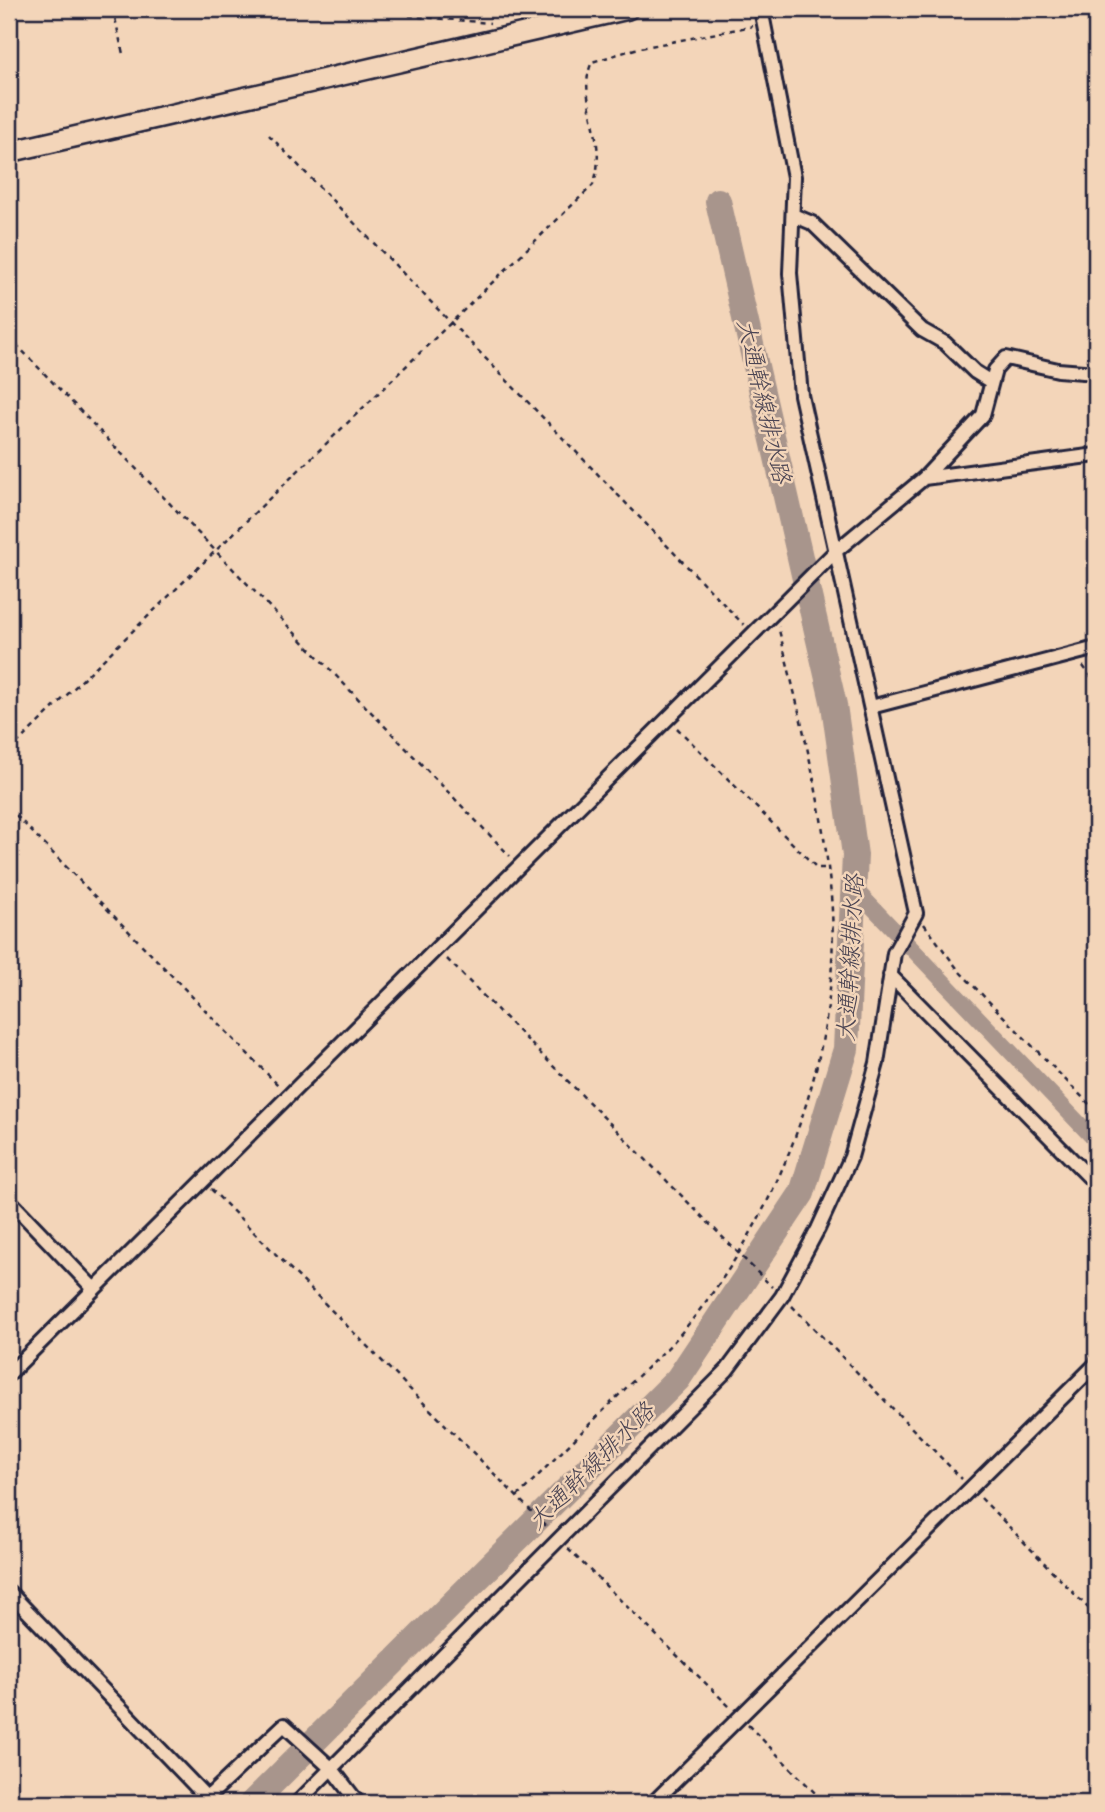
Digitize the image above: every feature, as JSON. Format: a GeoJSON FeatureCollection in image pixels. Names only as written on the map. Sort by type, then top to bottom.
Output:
{"type":"FeatureCollection","features":[{"type":"Feature","properties":{"kind":"main road"},"geometry":{"type":"LineString","coordinates":[[9,152],[628,9]]}},
{"type":"Feature","properties":{"kind":"street"},"geometry":{"type":"LineString","coordinates":[[297,1803],[327,1766],[727,1370],[818,1229],[851,1157],[872,1087],[894,953],[914,917],[872,707],[833,556],[801,395],[790,273],[794,177],[761,9]]}},
{"type":"Feature","properties":{"kind":"street"},"geometry":{"type":"LineString","coordinates":[[793,215],[811,223],[922,330],[945,343],[975,372],[991,382]]}},
{"type":"Feature","properties":{"kind":"street"},"geometry":{"type":"LineString","coordinates":[[9,1374],[753,634],[833,556],[923,478],[983,415],[995,370],[1006,358],[1058,370],[1096,373]]}},
{"type":"Feature","properties":{"kind":"street"},"geometry":{"type":"LineString","coordinates":[[923,478],[1096,455]]}},
{"type":"Feature","properties":{"kind":"street"},"geometry":{"type":"LineString","coordinates":[[872,707],[1096,649]]}},
{"type":"Feature","properties":{"kind":"street"},"geometry":{"type":"LineString","coordinates":[[890,975],[1096,1184]]}},
{"type":"Feature","properties":{"kind":"street"},"geometry":{"type":"LineString","coordinates":[[9,1200],[94,1289]]}},
{"type":"Feature","properties":{"kind":"street"},"geometry":{"type":"LineString","coordinates":[[653,1803],[1096,1364]]}},
{"type":"Feature","properties":{"kind":"street"},"geometry":{"type":"LineString","coordinates":[[9,1592],[207,1798],[284,1726],[327,1766],[358,1803]]}},
{"type":"Feature","properties":{"kind":"path"},"geometry":{"type":"LineString","coordinates":[[113,9],[123,54]]}},
{"type":"Feature","properties":{"kind":"path"},"geometry":{"type":"LineString","coordinates":[[430,9],[410,16],[503,24]]}},
{"type":"Feature","properties":{"kind":"path"},"geometry":{"type":"LineString","coordinates":[[9,751],[450,320],[593,185],[600,162],[594,117],[586,90],[586,74],[592,62],[635,49],[763,24]]}},
{"type":"Feature","properties":{"kind":"path"},"geometry":{"type":"LineString","coordinates":[[269,135],[753,634]]}},
{"type":"Feature","properties":{"kind":"path"},"geometry":{"type":"LineString","coordinates":[[9,337],[520,866]]}},
{"type":"Feature","properties":{"kind":"path"},"geometry":{"type":"LineString","coordinates":[[517,1497],[681,1333],[738,1253],[771,1196],[797,1131],[816,1072],[827,1006],[832,937],[827,868],[821,807],[777,611]]}},
{"type":"Feature","properties":{"kind":"path"},"geometry":{"type":"LineString","coordinates":[[1075,654],[1096,683]]}},
{"type":"Feature","properties":{"kind":"path"},"geometry":{"type":"LineString","coordinates":[[668,718],[817,868],[827,868]]}},
{"type":"Feature","properties":{"kind":"path"},"geometry":{"type":"LineString","coordinates":[[9,808],[288,1096]]}},
{"type":"Feature","properties":{"kind":"path"},"geometry":{"type":"LineString","coordinates":[[914,917],[959,971],[1096,1111]]}},
{"type":"Feature","properties":{"kind":"path"},"geometry":{"type":"LineString","coordinates":[[436,948],[1096,1616]]}},
{"type":"Feature","properties":{"kind":"path"},"geometry":{"type":"LineString","coordinates":[[203,1182],[825,1803]]}},
{"type":"Feature","properties":{"kind":"waterway","name":"大通幹線排水路"},"geometry":{"type":"LineString","coordinates":[[252,1803],[678,1379],[802,1193],[846,1049],[855,855],[834,705],[718,201]]}},
{"type":"Feature","properties":{"kind":"waterway"},"geometry":{"type":"LineString","coordinates":[[854,888],[1096,1141]]}}]}
